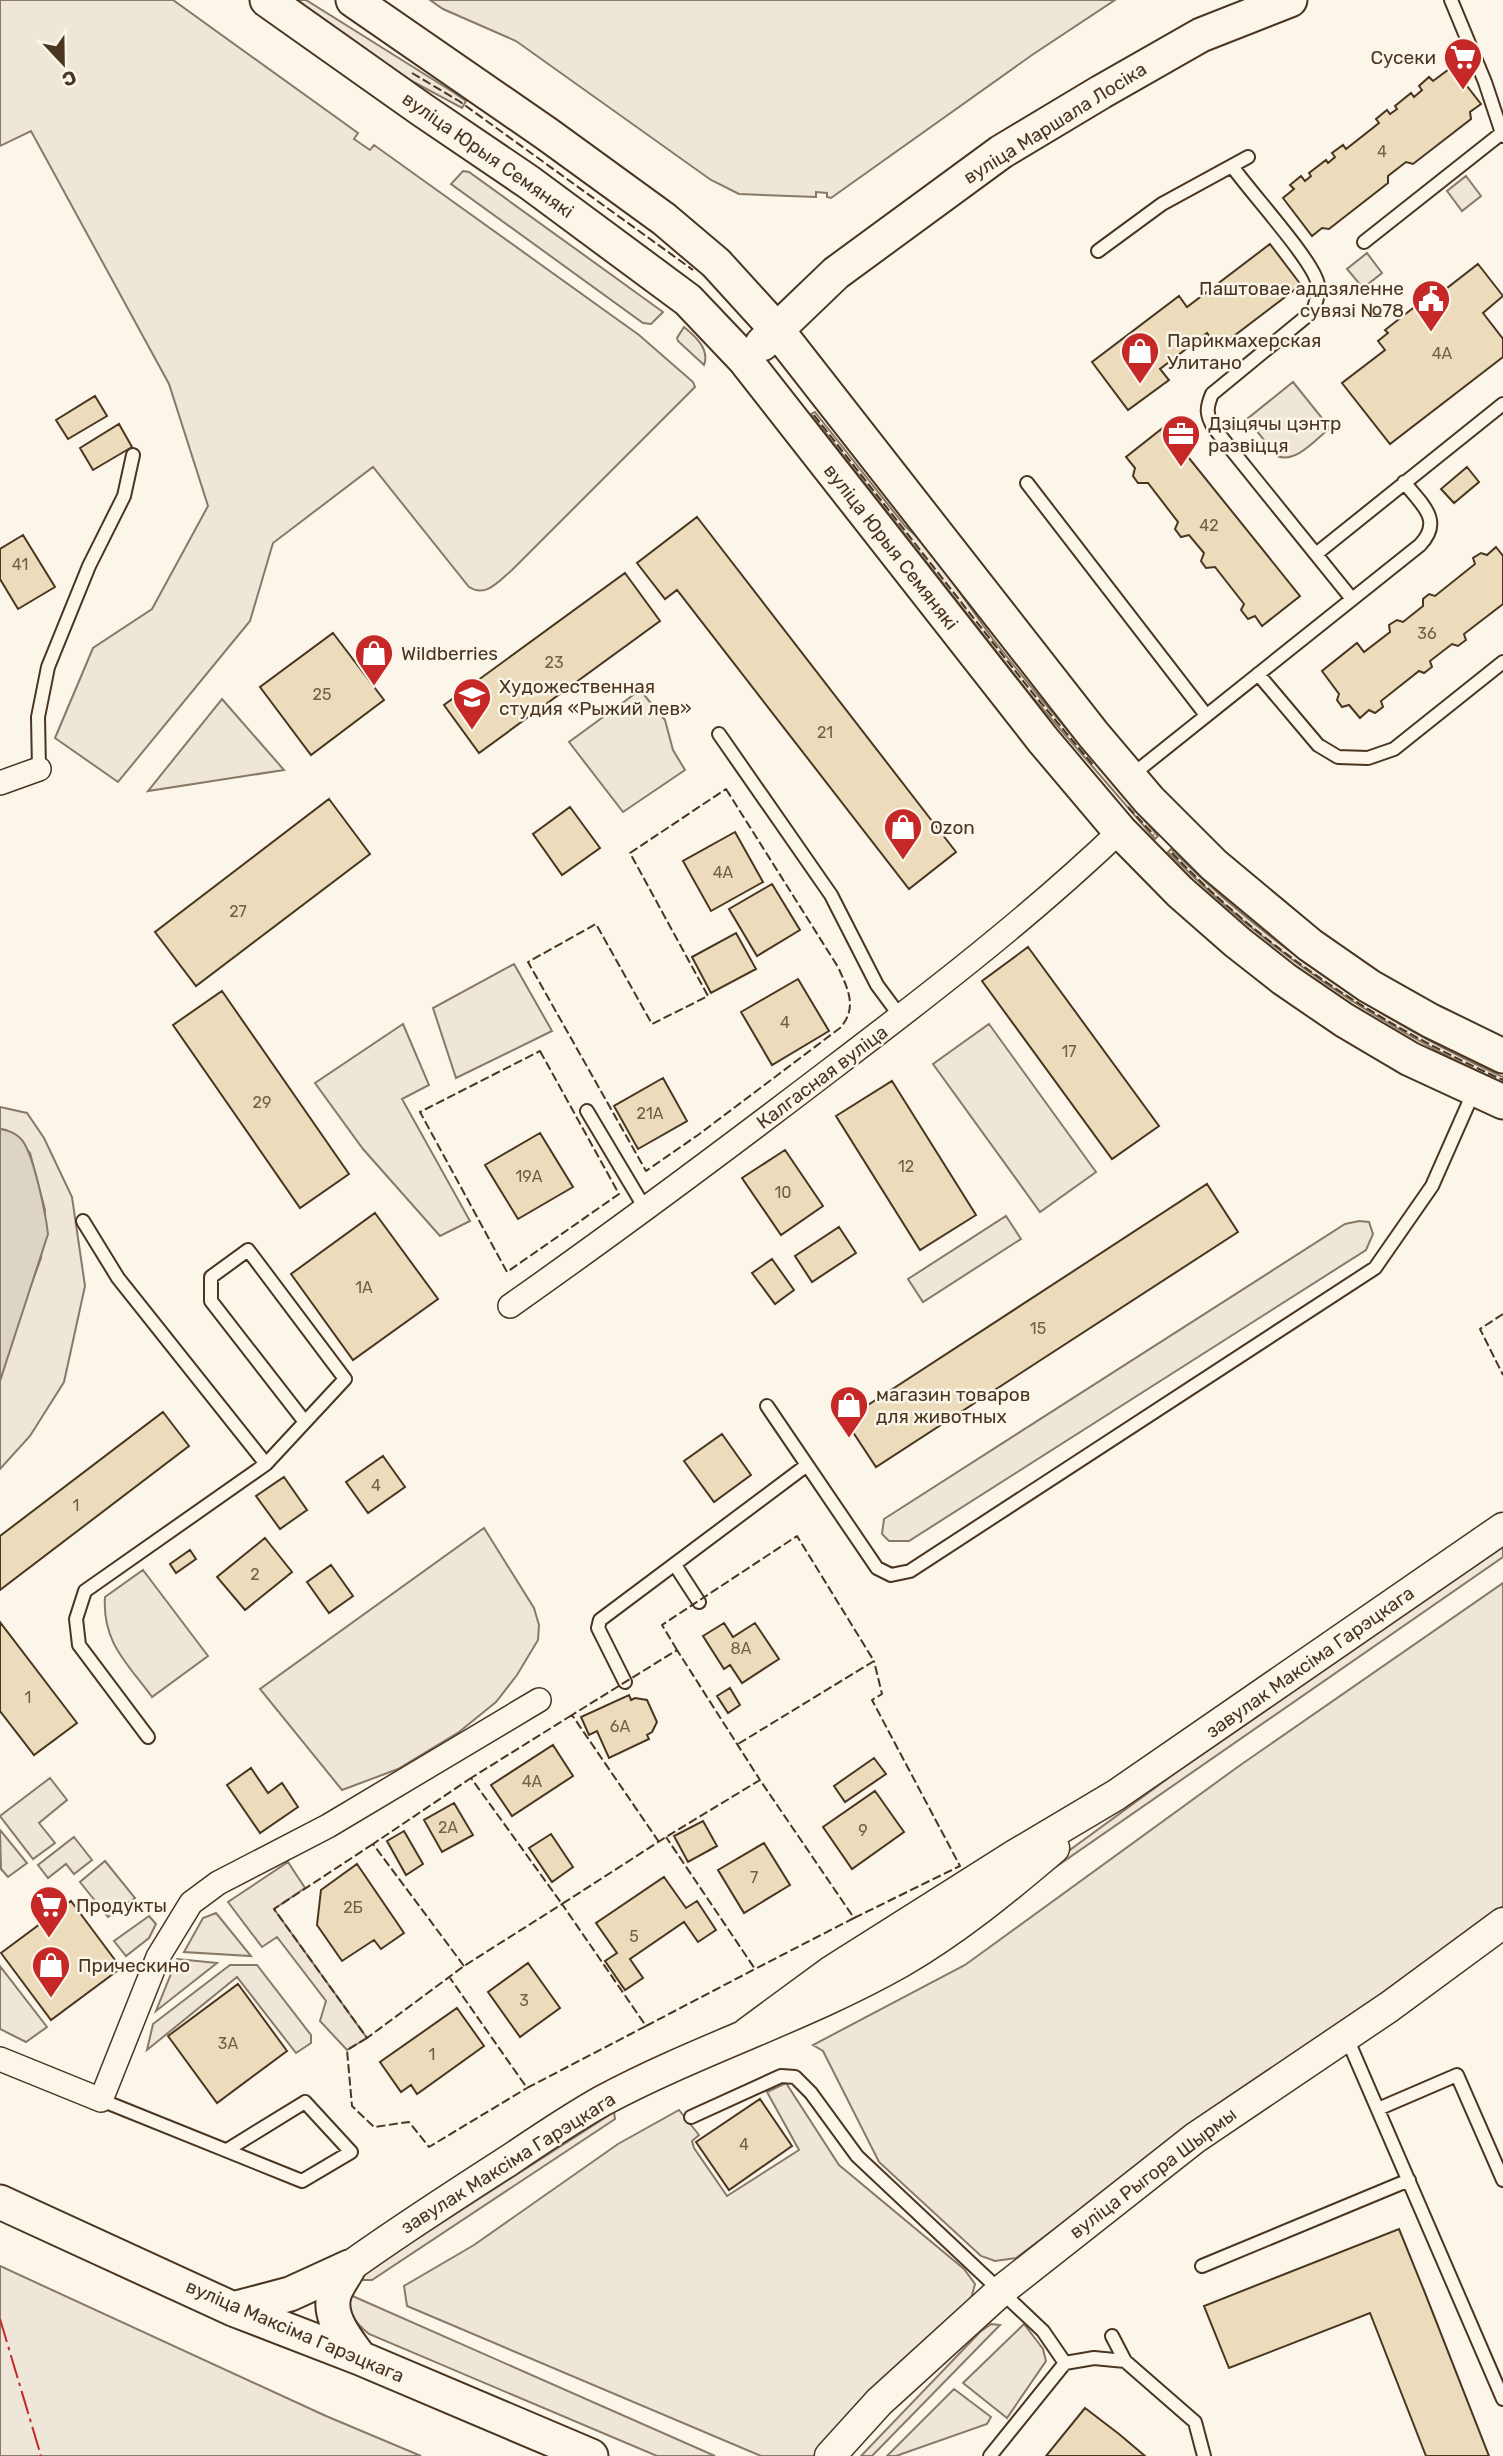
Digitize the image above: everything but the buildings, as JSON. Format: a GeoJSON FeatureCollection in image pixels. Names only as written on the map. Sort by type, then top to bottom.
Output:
{"type":"FeatureCollection","features":[{"type":"Feature","properties":{"kind":"main road","name":"вуліца Юрыя Семянякі"},"geometry":{"type":"LineString","coordinates":[[267,0],[530,183],[688,300],[744,360],[1043,740],[1120,831],[1180,892],[1284,979],[1354,1027],[1410,1059],[1489,1096]]}},
{"type":"Feature","properties":{"kind":"main road"},"geometry":{"type":"LineString","coordinates":[[352,0],[547,134],[664,219],[716,263],[777,330],[1129,778],[1214,865],[1310,945],[1369,986],[1503,1056]]}},
{"type":"Feature","properties":{"kind":"main road","name":"вуліца Маршала Лосіка"},"geometry":{"type":"LineString","coordinates":[[744,360],[836,273],[1001,152],[1201,35],[1290,0]]}},
{"type":"Feature","properties":{"kind":"main road","name":"вуліца Максіма Гарэцкага"},"geometry":{"type":"LineString","coordinates":[[0,2202],[233,2309],[360,2358],[592,2456]]}},
{"type":"Feature","properties":{"kind":"main road"},"geometry":{"type":"LineString","coordinates":[[233,2309],[290,2294],[349,2267]]}},
{"type":"Feature","properties":{"kind":"main road"},"geometry":{"type":"LineString","coordinates":[[349,2267],[334,2294],[334,2311],[338,2326],[360,2358]]}},
{"type":"Feature","properties":{"kind":"street"},"geometry":{"type":"LineString","coordinates":[[0,783],[39,769]]}},
{"type":"Feature","properties":{"kind":"street","name":"Калгасная вуліца"},"geometry":{"type":"LineString","coordinates":[[510,1306],[646,1210],[900,1017],[1055,891],[1120,831]]}},
{"type":"Feature","properties":{"kind":"street","name":"завулак Максіма Гарэцкага"},"geometry":{"type":"LineString","coordinates":[[349,2267],[405,2227],[604,2100],[747,2033],[841,1993],[910,1956],[1017,1880],[1116,1796],[1503,1528]]}},
{"type":"Feature","properties":{"kind":"street"},"geometry":{"type":"LineString","coordinates":[[0,2059],[101,2100],[158,1957],[191,1903],[218,1883],[328,1826],[539,1700]]}},
{"type":"Feature","properties":{"kind":"street","name":"вуліца Рыгора Шырмы"},"geometry":{"type":"LineString","coordinates":[[830,2456],[879,2402],[1002,2290],[1195,2138],[1389,2007],[1503,1923]]}},
{"type":"Feature","properties":{"kind":"lane"},"geometry":{"type":"LineString","coordinates":[[1364,242],[1502,134],[1485,82],[1451,0]]}},
{"type":"Feature","properties":{"kind":"lane"},"geometry":{"type":"LineString","coordinates":[[1485,82],[1503,97]]}},
{"type":"Feature","properties":{"kind":"lane"},"geometry":{"type":"LineString","coordinates":[[1098,251],[1163,204],[1248,157]]}},
{"type":"Feature","properties":{"kind":"lane"},"geometry":{"type":"LineString","coordinates":[[1231,166],[1311,267],[1318,283],[1318,296],[1313,311],[1212,394],[1207,405],[1207,416],[1352,599]]}},
{"type":"Feature","properties":{"kind":"lane"},"geometry":{"type":"LineString","coordinates":[[1316,554],[1498,407],[1503,422]]}},
{"type":"Feature","properties":{"kind":"lane"},"geometry":{"type":"LineString","coordinates":[[39,769],[38,717],[48,667],[89,566],[124,496],[133,455]]}},
{"type":"Feature","properties":{"kind":"lane"},"geometry":{"type":"LineString","coordinates":[[1129,778],[1430,535],[1432,524],[1427,512],[1404,482]]}},
{"type":"Feature","properties":{"kind":"lane"},"geometry":{"type":"LineString","coordinates":[[1027,483],[1206,715]]}},
{"type":"Feature","properties":{"kind":"lane"},"geometry":{"type":"LineString","coordinates":[[1258,674],[1318,745],[1338,758],[1368,758],[1394,749],[1503,662]]}},
{"type":"Feature","properties":{"kind":"lane"},"geometry":{"type":"LineString","coordinates":[[719,734],[831,895],[877,985],[900,1017]]}},
{"type":"Feature","properties":{"kind":"lane"},"geometry":{"type":"LineString","coordinates":[[767,1406],[877,1568],[891,1575],[910,1571],[1376,1268],[1489,1096]]}},
{"type":"Feature","properties":{"kind":"lane"},"geometry":{"type":"LineString","coordinates":[[587,1111],[646,1210]]}},
{"type":"Feature","properties":{"kind":"lane"},"geometry":{"type":"LineString","coordinates":[[83,1221],[118,1278],[266,1464]]}},
{"type":"Feature","properties":{"kind":"lane"},"geometry":{"type":"LineString","coordinates":[[148,1738],[79,1645],[76,1619],[85,1591],[266,1464],[345,1378],[248,1250],[211,1277],[211,1301],[304,1422]]}},
{"type":"Feature","properties":{"kind":"lane"},"geometry":{"type":"LineString","coordinates":[[625,1682],[598,1628],[600,1620],[807,1465]]}},
{"type":"Feature","properties":{"kind":"lane"},"geometry":{"type":"LineString","coordinates":[[675,1565],[699,1602]]}},
{"type":"Feature","properties":{"kind":"lane"},"geometry":{"type":"LineString","coordinates":[[1346,2036],[1503,2399]]}},
{"type":"Feature","properties":{"kind":"lane"},"geometry":{"type":"LineString","coordinates":[[1378,2109],[1457,2075],[1503,2180]]}},
{"type":"Feature","properties":{"kind":"lane"},"geometry":{"type":"LineString","coordinates":[[691,2117],[781,2076],[795,2077],[811,2093],[857,2156],[1044,2331],[1065,2363]]}},
{"type":"Feature","properties":{"kind":"lane"},"geometry":{"type":"LineString","coordinates":[[101,2100],[302,2181],[351,2152],[305,2102],[227,2150]]}},
{"type":"Feature","properties":{"kind":"lane"},"geometry":{"type":"LineString","coordinates":[[1202,2266],[1409,2180]]}},
{"type":"Feature","properties":{"kind":"lane"},"geometry":{"type":"LineString","coordinates":[[1112,2336],[1125,2361],[1195,2422],[1204,2456]]}},
{"type":"Feature","properties":{"kind":"lane"},"geometry":{"type":"LineString","coordinates":[[990,2456],[1065,2363],[1094,2358],[1125,2361]]}},
{"type":"Feature","properties":{"kind":"shaded area"},"geometry":{"type":"Polygon","coordinates":[[[0,0],[173,0],[358,133],[354,139],[370,150],[374,145],[639,335],[693,382],[695,387],[512,570],[497,583],[481,591],[469,587],[373,467],[273,543],[250,621],[118,782],[55,738],[93,648],[152,609],[208,506],[169,384],[31,131],[0,146],[0,0]]]}},
{"type":"Feature","properties":{"kind":"shaded area"},"geometry":{"type":"Polygon","coordinates":[[[294,0],[306,0],[453,92],[466,101],[462,108],[393,71],[294,0]]]}},
{"type":"Feature","properties":{"kind":"shaded area"},"geometry":{"type":"Polygon","coordinates":[[[430,0],[1115,0],[1032,55],[831,198],[827,197],[827,193],[816,192],[816,197],[739,194],[711,180],[516,41],[443,9],[430,0]]]}},
{"type":"Feature","properties":{"kind":"shaded area"},"geometry":{"type":"Polygon","coordinates":[[[463,171],[469,172],[663,312],[651,324],[643,323],[451,184],[463,171]]]}},
{"type":"Feature","properties":{"kind":"shaded area"},"geometry":{"type":"Polygon","coordinates":[[[1466,176],[1481,196],[1462,211],[1447,191],[1466,176]]]}},
{"type":"Feature","properties":{"kind":"shaded area"},"geometry":{"type":"Polygon","coordinates":[[[1367,253],[1382,273],[1363,288],[1347,269],[1367,253]]]}},
{"type":"Feature","properties":{"kind":"shaded area"},"geometry":{"type":"Polygon","coordinates":[[[684,327],[703,348],[704,365],[678,341],[677,338],[684,327]]]}},
{"type":"Feature","properties":{"kind":"shaded area"},"geometry":{"type":"Polygon","coordinates":[[[1293,382],[1330,428],[1298,454],[1284,458],[1277,456],[1247,419],[1293,382]]]}},
{"type":"Feature","properties":{"kind":"shaded area"},"geometry":{"type":"Polygon","coordinates":[[[815,412],[905,526],[926,545],[995,642],[1041,699],[1158,836],[1155,839],[1029,693],[811,414],[815,412]]]}},
{"type":"Feature","properties":{"kind":"shaded area"},"geometry":{"type":"Polygon","coordinates":[[[640,690],[665,720],[673,750],[685,770],[623,812],[569,742],[640,690]]]}},
{"type":"Feature","properties":{"kind":"shaded area"},"geometry":{"type":"Polygon","coordinates":[[[222,699],[284,770],[148,791],[222,699]]]}},
{"type":"Feature","properties":{"kind":"shaded area"},"geometry":{"type":"Polygon","coordinates":[[[1171,849],[1246,918],[1326,978],[1412,1031],[1503,1077],[1503,1083],[1412,1037],[1325,983],[1205,888],[1168,852],[1171,849]]]}},
{"type":"Feature","properties":{"kind":"shaded area"},"geometry":{"type":"Polygon","coordinates":[[[514,964],[552,1031],[456,1078],[433,1008],[514,964]]]}},
{"type":"Feature","properties":{"kind":"shaded area"},"geometry":{"type":"Polygon","coordinates":[[[403,1024],[429,1085],[402,1099],[470,1221],[440,1236],[363,1149],[315,1083],[403,1024]]]}},
{"type":"Feature","properties":{"kind":"shaded area"},"geometry":{"type":"Polygon","coordinates":[[[989,1024],[1096,1172],[1040,1212],[933,1064],[989,1024]]]}},
{"type":"Feature","properties":{"kind":"shaded area"},"geometry":{"type":"Polygon","coordinates":[[[0,1107],[27,1113],[44,1138],[72,1197],[85,1286],[64,1382],[30,1436],[0,1469],[0,1381],[17,1322],[41,1258],[45,1210],[30,1153],[6,1130],[0,1129],[0,1107]]]}},
{"type":"Feature","properties":{"kind":"shaded area"},"geometry":{"type":"Polygon","coordinates":[[[0,1129],[20,1138],[30,1155],[48,1234],[0,1381],[0,1129]]]}},
{"type":"Feature","properties":{"kind":"shaded area"},"geometry":{"type":"Polygon","coordinates":[[[1006,1216],[1021,1239],[923,1302],[908,1279],[1006,1216]]]}},
{"type":"Feature","properties":{"kind":"shaded area"},"geometry":{"type":"Polygon","coordinates":[[[1369,1222],[1373,1234],[1366,1250],[909,1541],[889,1541],[882,1534],[884,1519],[1345,1224],[1369,1222]]]}},
{"type":"Feature","properties":{"kind":"shaded area"},"geometry":{"type":"Polygon","coordinates":[[[484,1528],[534,1608],[539,1625],[538,1640],[517,1675],[496,1702],[459,1732],[398,1769],[342,1790],[260,1689],[484,1528]]]}},
{"type":"Feature","properties":{"kind":"shaded area"},"geometry":{"type":"Polygon","coordinates":[[[1503,1547],[1503,1557],[1008,1900],[1008,1895],[1174,1774],[1503,1547]]]}},
{"type":"Feature","properties":{"kind":"shaded area"},"geometry":{"type":"Polygon","coordinates":[[[143,1570],[208,1656],[152,1697],[118,1651],[105,1613],[105,1597],[143,1570]]]}},
{"type":"Feature","properties":{"kind":"shaded area"},"geometry":{"type":"Polygon","coordinates":[[[1503,1583],[1503,1906],[1016,2258],[995,2261],[981,2256],[879,2162],[823,2051],[813,2045],[965,1965],[1239,1766],[1503,1583]]]}},
{"type":"Feature","properties":{"kind":"shaded area"},"geometry":{"type":"Polygon","coordinates":[[[50,1778],[67,1800],[39,1823],[55,1843],[33,1859],[0,1816],[50,1778]]]}},
{"type":"Feature","properties":{"kind":"shaded area"},"geometry":{"type":"Polygon","coordinates":[[[0,1830],[27,1863],[8,1877],[1,1869],[0,1830]]]}},
{"type":"Feature","properties":{"kind":"shaded area"},"geometry":{"type":"Polygon","coordinates":[[[74,1837],[92,1860],[74,1874],[66,1864],[48,1878],[38,1865],[74,1837]]]}},
{"type":"Feature","properties":{"kind":"shaded area"},"geometry":{"type":"Polygon","coordinates":[[[105,1861],[135,1898],[108,1917],[80,1882],[105,1861]]]}},
{"type":"Feature","properties":{"kind":"shaded area"},"geometry":{"type":"Polygon","coordinates":[[[288,1862],[305,1888],[274,1909],[367,2038],[347,2050],[320,2021],[326,2001],[277,1937],[262,1947],[228,1902],[288,1862]]]}},
{"type":"Feature","properties":{"kind":"shaded area"},"geometry":{"type":"Polygon","coordinates":[[[216,1913],[251,1956],[184,1952],[203,1918],[216,1913]]]}},
{"type":"Feature","properties":{"kind":"shaded area"},"geometry":{"type":"Polygon","coordinates":[[[149,1916],[156,1924],[149,1938],[126,1956],[114,1941],[149,1916]]]}},
{"type":"Feature","properties":{"kind":"shaded area"},"geometry":{"type":"Polygon","coordinates":[[[177,1959],[217,1963],[156,2011],[177,1959]]]}},
{"type":"Feature","properties":{"kind":"shaded area"},"geometry":{"type":"Polygon","coordinates":[[[230,1965],[257,1965],[311,2035],[311,2043],[296,2053],[237,1977],[147,2050],[153,2024],[230,1965]]]}},
{"type":"Feature","properties":{"kind":"shaded area"},"geometry":{"type":"Polygon","coordinates":[[[0,1966],[47,2027],[26,2042],[0,2029],[0,1966]]]}},
{"type":"Feature","properties":{"kind":"shaded area"},"geometry":{"type":"Polygon","coordinates":[[[786,2083],[839,2165],[964,2269],[975,2284],[971,2299],[877,2386],[815,2456],[761,2456],[407,2306],[404,2286],[474,2245],[618,2144],[679,2110],[699,2135],[692,2141],[694,2148],[727,2196],[799,2150],[767,2092],[786,2083]]]}},
{"type":"Feature","properties":{"kind":"shaded area"},"geometry":{"type":"Polygon","coordinates":[[[614,2112],[615,2119],[372,2280],[363,2280],[359,2276],[614,2112]]]}},
{"type":"Feature","properties":{"kind":"shaded area"},"geometry":{"type":"Polygon","coordinates":[[[0,2266],[326,2416],[421,2456],[0,2456],[0,2266]]]}},
{"type":"Feature","properties":{"kind":"shaded area"},"geometry":{"type":"Polygon","coordinates":[[[348,2294],[715,2456],[657,2456],[369,2334],[353,2317],[348,2294]]]}},
{"type":"Feature","properties":{"kind":"shaded area"},"geometry":{"type":"Polygon","coordinates":[[[991,2324],[1000,2325],[872,2456],[861,2456],[980,2332],[991,2324]]]}},
{"type":"Feature","properties":{"kind":"shaded area"},"geometry":{"type":"Polygon","coordinates":[[[1024,2324],[1043,2349],[1046,2361],[1007,2418],[963,2383],[1024,2324]]]}},
{"type":"Feature","properties":{"kind":"shaded area"},"geometry":{"type":"Polygon","coordinates":[[[954,2389],[991,2417],[987,2424],[896,2456],[887,2456],[954,2389]]]}},
{"type":"Feature","properties":{"kind":"fence"},"geometry":{"type":"LineString","coordinates":[[412,73],[459,101],[693,270]]}},
{"type":"Feature","properties":{"kind":"fence"},"geometry":{"type":"LineString","coordinates":[[814,415],[1031,691],[1094,766]]}},
{"type":"Feature","properties":{"kind":"fence"},"geometry":{"type":"LineString","coordinates":[[726,789],[838,967],[850,998],[849,1013],[840,1028],[646,1171],[528,962],[596,924],[652,1024],[708,996],[630,853],[726,789]]}},
{"type":"Feature","properties":{"kind":"fence"},"geometry":{"type":"LineString","coordinates":[[1128,807],[1154,835]]}},
{"type":"Feature","properties":{"kind":"fence"},"geometry":{"type":"LineString","coordinates":[[1172,853],[1246,922],[1326,982],[1412,1035],[1503,1080]]}},
{"type":"Feature","properties":{"kind":"fence"},"geometry":{"type":"LineString","coordinates":[[540,1051],[619,1194],[507,1272],[420,1112],[540,1051]]}},
{"type":"Feature","properties":{"kind":"fence"},"geometry":{"type":"LineString","coordinates":[[1503,1314],[1480,1329],[1503,1375]]}},
{"type":"Feature","properties":{"kind":"fence"},"geometry":{"type":"LineString","coordinates":[[677,1650],[662,1625],[797,1536],[874,1661],[738,1744]]}},
{"type":"Feature","properties":{"kind":"fence"},"geometry":{"type":"LineString","coordinates":[[659,1842],[572,1715],[677,1650],[760,1780]]}},
{"type":"Feature","properties":{"kind":"fence"},"geometry":{"type":"LineString","coordinates":[[854,1918],[960,1866],[872,1700],[882,1694],[874,1661]]}},
{"type":"Feature","properties":{"kind":"fence"},"geometry":{"type":"LineString","coordinates":[[572,1715],[471,1778],[562,1904],[760,1780],[854,1918],[755,1969]]}},
{"type":"Feature","properties":{"kind":"fence"},"geometry":{"type":"LineString","coordinates":[[464,1966],[373,1844],[471,1778]]}},
{"type":"Feature","properties":{"kind":"fence"},"geometry":{"type":"LineString","coordinates":[[646,2026],[755,1969],[666,1837]]}},
{"type":"Feature","properties":{"kind":"fence"},"geometry":{"type":"LineString","coordinates":[[373,1844],[274,1909],[367,2038],[464,1966],[562,1904],[646,2026],[527,2088],[450,1978]]}},
{"type":"Feature","properties":{"kind":"fence"},"geometry":{"type":"LineString","coordinates":[[367,2038],[347,2050],[352,2106],[374,2127],[409,2122],[429,2147],[527,2088]]}},
{"type":"Feature","properties":{"kind":"power"},"geometry":{"type":"LineString","coordinates":[[0,2319],[41,2456]]}},
{"type":"Feature","properties":{"kind":"place","name":"Сусеки"},"geometry":{"type":"Point","coordinates":[1463,91]}},
{"type":"Feature","properties":{"kind":"place","name":"Паштовае аддзяленне сувязі №78"},"geometry":{"type":"Point","coordinates":[1431,333]}},
{"type":"Feature","properties":{"kind":"place","name":"Парикмахерская Улитано"},"geometry":{"type":"Point","coordinates":[1140,385]}},
{"type":"Feature","properties":{"kind":"place","name":"Дзіцячы цэнтр развіцця"},"geometry":{"type":"Point","coordinates":[1181,468]}},
{"type":"Feature","properties":{"kind":"place","name":"Wildberries"},"geometry":{"type":"Point","coordinates":[374,687]}},
{"type":"Feature","properties":{"kind":"place","name":"Художественная студия «Рыжий лев»"},"geometry":{"type":"Point","coordinates":[472,731]}},
{"type":"Feature","properties":{"kind":"place","name":"Ozon"},"geometry":{"type":"Point","coordinates":[903,861]}},
{"type":"Feature","properties":{"kind":"place","name":"магазин товаров для животных"},"geometry":{"type":"Point","coordinates":[849,1439]}},
{"type":"Feature","properties":{"kind":"place","name":"Продукты"},"geometry":{"type":"Point","coordinates":[49,1939]}},
{"type":"Feature","properties":{"kind":"place","name":"Прическино"},"geometry":{"type":"Point","coordinates":[51,1999]}}]}
